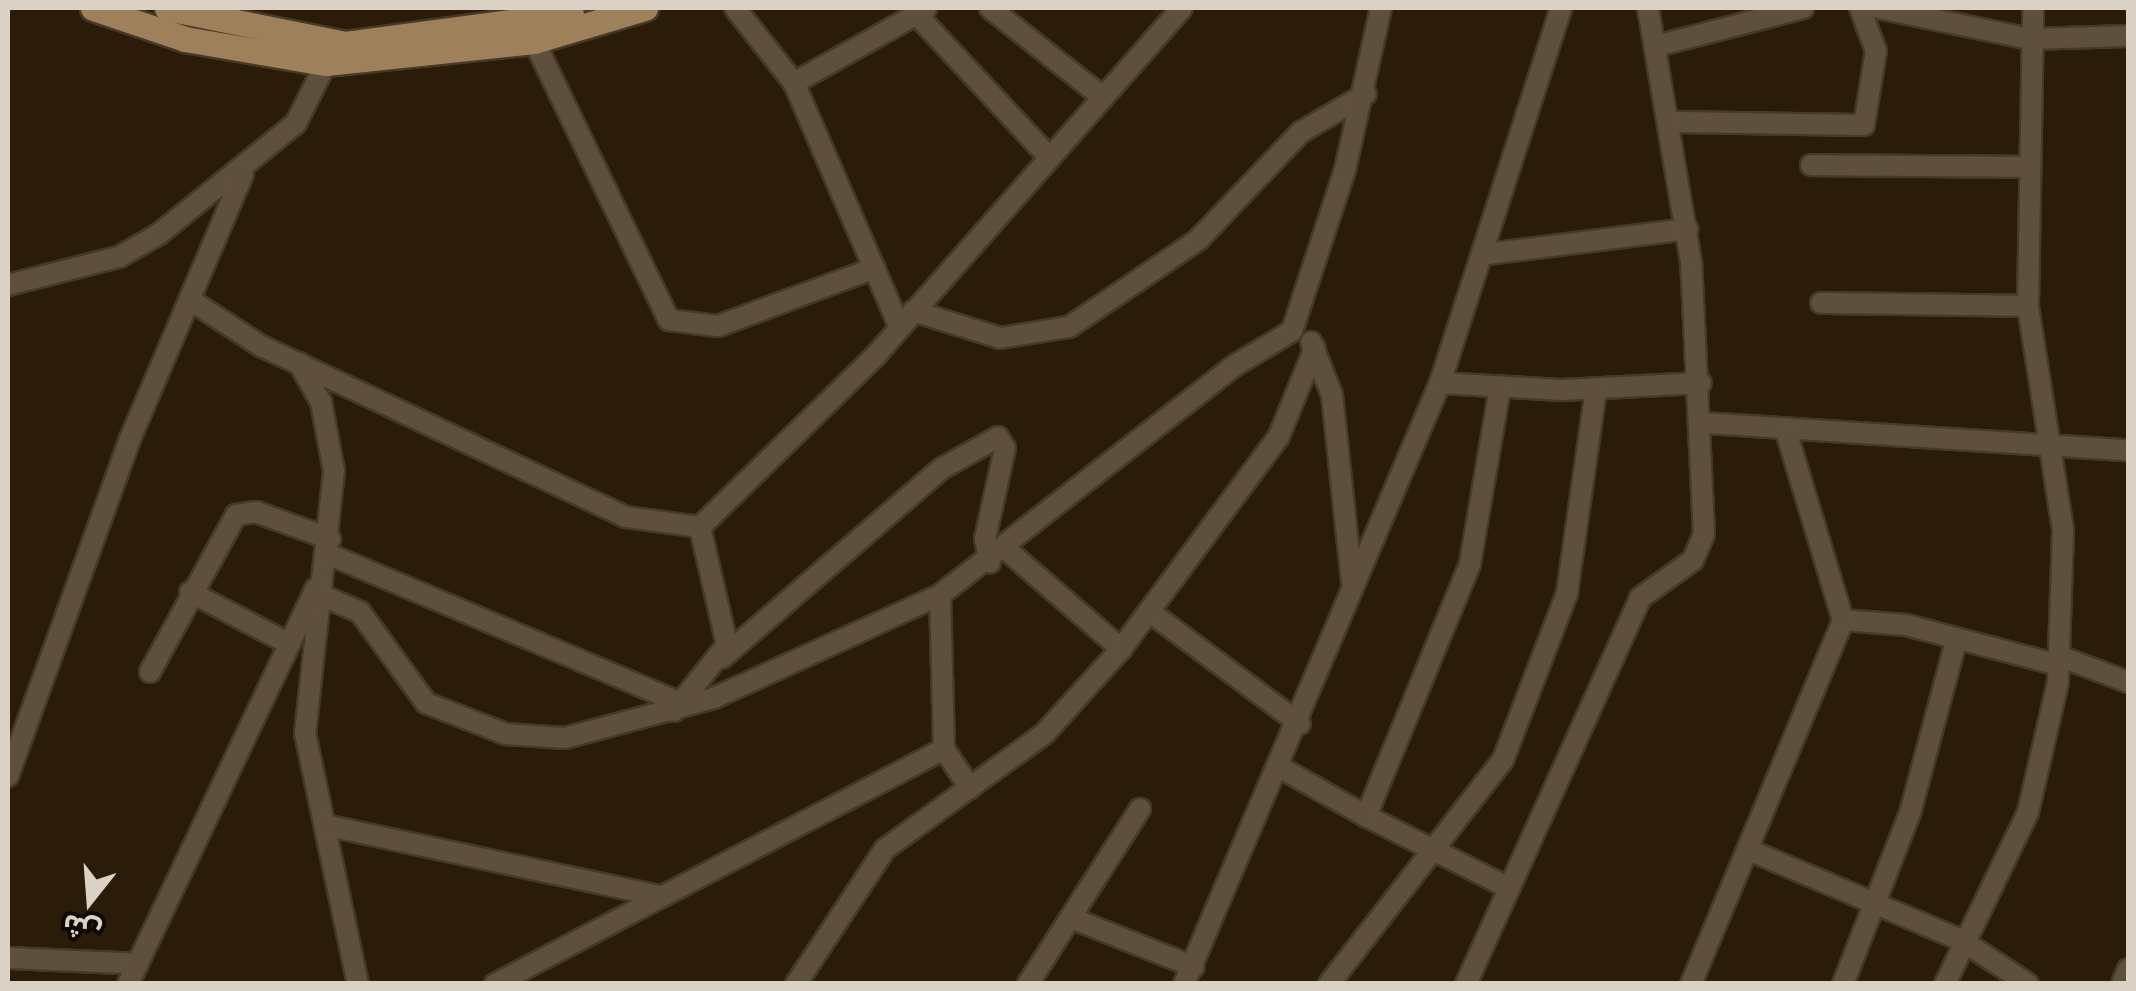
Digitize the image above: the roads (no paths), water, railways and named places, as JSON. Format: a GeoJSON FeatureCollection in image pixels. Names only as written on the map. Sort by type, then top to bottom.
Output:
{"type":"FeatureCollection","features":[{"type":"Feature","properties":{"kind":"main road"},"geometry":{"type":"LineString","coordinates":[[93,8],[326,63],[534,42],[645,8]]}},
{"type":"Feature","properties":{"kind":"main road"},"geometry":{"type":"LineString","coordinates":[[167,8],[345,44],[494,31],[595,8]]}},
{"type":"Feature","properties":{"kind":"street"},"geometry":{"type":"LineString","coordinates":[[735,8],[794,83],[875,268],[906,318],[1000,338],[1069,327],[1198,240],[1301,132],[1366,94]]}},
{"type":"Feature","properties":{"kind":"street"},"geometry":{"type":"LineString","coordinates":[[990,8],[1101,96]]}},
{"type":"Feature","properties":{"kind":"street"},"geometry":{"type":"LineString","coordinates":[[700,527],[906,318],[1182,8]]}},
{"type":"Feature","properties":{"kind":"street"},"geometry":{"type":"LineString","coordinates":[[321,595],[360,612],[426,703],[474,724],[565,738],[676,708],[940,595],[1008,550],[1234,366],[1292,331],[1366,94],[1381,8]]}},
{"type":"Feature","properties":{"kind":"street"},"geometry":{"type":"LineString","coordinates":[[1072,918],[1189,975],[1300,724],[1352,585],[1440,383],[1487,254],[1561,8]]}},
{"type":"Feature","properties":{"kind":"street"},"geometry":{"type":"LineString","coordinates":[[1466,984],[1640,598],[1700,548],[1705,423],[1702,382],[1673,122],[1660,45],[1648,8]]}},
{"type":"Feature","properties":{"kind":"street"},"geometry":{"type":"LineString","coordinates":[[1660,45],[1803,8]]}},
{"type":"Feature","properties":{"kind":"street"},"geometry":{"type":"LineString","coordinates":[[1673,122],[1864,125],[1876,52],[1860,8]]}},
{"type":"Feature","properties":{"kind":"street"},"geometry":{"type":"LineString","coordinates":[[1878,8],[2030,39],[2128,36]]}},
{"type":"Feature","properties":{"kind":"street"},"geometry":{"type":"LineString","coordinates":[[1945,984],[2028,812],[2059,661],[2064,554],[2028,306],[2033,8]]}},
{"type":"Feature","properties":{"kind":"street"},"geometry":{"type":"LineString","coordinates":[[794,83],[922,11],[1050,158]]}},
{"type":"Feature","properties":{"kind":"street"},"geometry":{"type":"LineString","coordinates":[[534,42],[670,320],[718,326],[875,268]]}},
{"type":"Feature","properties":{"kind":"street"},"geometry":{"type":"LineString","coordinates":[[8,285],[131,252],[243,174],[310,104],[326,63]]}},
{"type":"Feature","properties":{"kind":"street"},"geometry":{"type":"LineString","coordinates":[[1811,165],[2030,167]]}},
{"type":"Feature","properties":{"kind":"street"},"geometry":{"type":"LineString","coordinates":[[8,776],[130,439],[195,303],[243,174]]}},
{"type":"Feature","properties":{"kind":"street"},"geometry":{"type":"LineString","coordinates":[[1487,254],[1687,229]]}},
{"type":"Feature","properties":{"kind":"street"},"geometry":{"type":"LineString","coordinates":[[195,303],[299,364],[626,516],[700,527]]}},
{"type":"Feature","properties":{"kind":"street"},"geometry":{"type":"LineString","coordinates":[[1821,303],[2028,306]]}},
{"type":"Feature","properties":{"kind":"street"},"geometry":{"type":"LineString","coordinates":[[1292,331],[1315,348],[1334,408],[1352,585]]}},
{"type":"Feature","properties":{"kind":"street"},"geometry":{"type":"LineString","coordinates":[[796,984],[859,878],[1044,734],[1121,648],[1279,436],[1315,348]]}},
{"type":"Feature","properties":{"kind":"street"},"geometry":{"type":"LineString","coordinates":[[299,364],[330,434],[328,555],[304,718],[358,984]]}},
{"type":"Feature","properties":{"kind":"street"},"geometry":{"type":"LineString","coordinates":[[1440,383],[1596,389],[1702,382]]}},
{"type":"Feature","properties":{"kind":"street"},"geometry":{"type":"LineString","coordinates":[[1366,816],[1470,564],[1500,388]]}},
{"type":"Feature","properties":{"kind":"street"},"geometry":{"type":"LineString","coordinates":[[1329,984],[1430,850],[1494,778],[1552,638],[1576,556],[1596,389]]}},
{"type":"Feature","properties":{"kind":"street"},"geometry":{"type":"LineString","coordinates":[[1705,423],[1787,434],[2128,450]]}},
{"type":"Feature","properties":{"kind":"street"},"geometry":{"type":"LineString","coordinates":[[1690,984],[1843,620],[1787,434]]}},
{"type":"Feature","properties":{"kind":"street"},"geometry":{"type":"LineString","coordinates":[[676,708],[722,658],[941,470],[998,437],[1005,448],[986,539],[990,562]]}},
{"type":"Feature","properties":{"kind":"street"},"geometry":{"type":"LineString","coordinates":[[150,672],[190,592],[236,515],[256,512],[328,555],[676,708]]}},
{"type":"Feature","properties":{"kind":"street"},"geometry":{"type":"LineString","coordinates":[[700,527],[726,631],[722,658]]}},
{"type":"Feature","properties":{"kind":"street"},"geometry":{"type":"LineString","coordinates":[[1008,550],[1121,648]]}},
{"type":"Feature","properties":{"kind":"street"},"geometry":{"type":"LineString","coordinates":[[8,958],[133,974],[328,555]]}},
{"type":"Feature","properties":{"kind":"street"},"geometry":{"type":"LineString","coordinates":[[190,592],[288,643]]}},
{"type":"Feature","properties":{"kind":"street"},"geometry":{"type":"LineString","coordinates":[[940,595],[944,749],[970,788]]}},
{"type":"Feature","properties":{"kind":"street"},"geometry":{"type":"LineString","coordinates":[[1150,612],[1300,724]]}},
{"type":"Feature","properties":{"kind":"street"},"geometry":{"type":"LineString","coordinates":[[1843,620],[1957,638],[2059,661],[2128,682]]}},
{"type":"Feature","properties":{"kind":"street"},"geometry":{"type":"LineString","coordinates":[[1843,984],[1876,906],[1957,638]]}},
{"type":"Feature","properties":{"kind":"street"},"geometry":{"type":"LineString","coordinates":[[495,984],[944,749]]}},
{"type":"Feature","properties":{"kind":"street"},"geometry":{"type":"LineString","coordinates":[[1281,768],[1430,850],[1509,888]]}},
{"type":"Feature","properties":{"kind":"street"},"geometry":{"type":"LineString","coordinates":[[1028,984],[1140,810]]}},
{"type":"Feature","properties":{"kind":"street"},"geometry":{"type":"LineString","coordinates":[[325,825],[658,896]]}},
{"type":"Feature","properties":{"kind":"street"},"geometry":{"type":"LineString","coordinates":[[1749,850],[1964,941],[2028,984]]}},
{"type":"Feature","properties":{"kind":"street"},"geometry":{"type":"LineString","coordinates":[[2122,984],[2128,969]]}}]}
